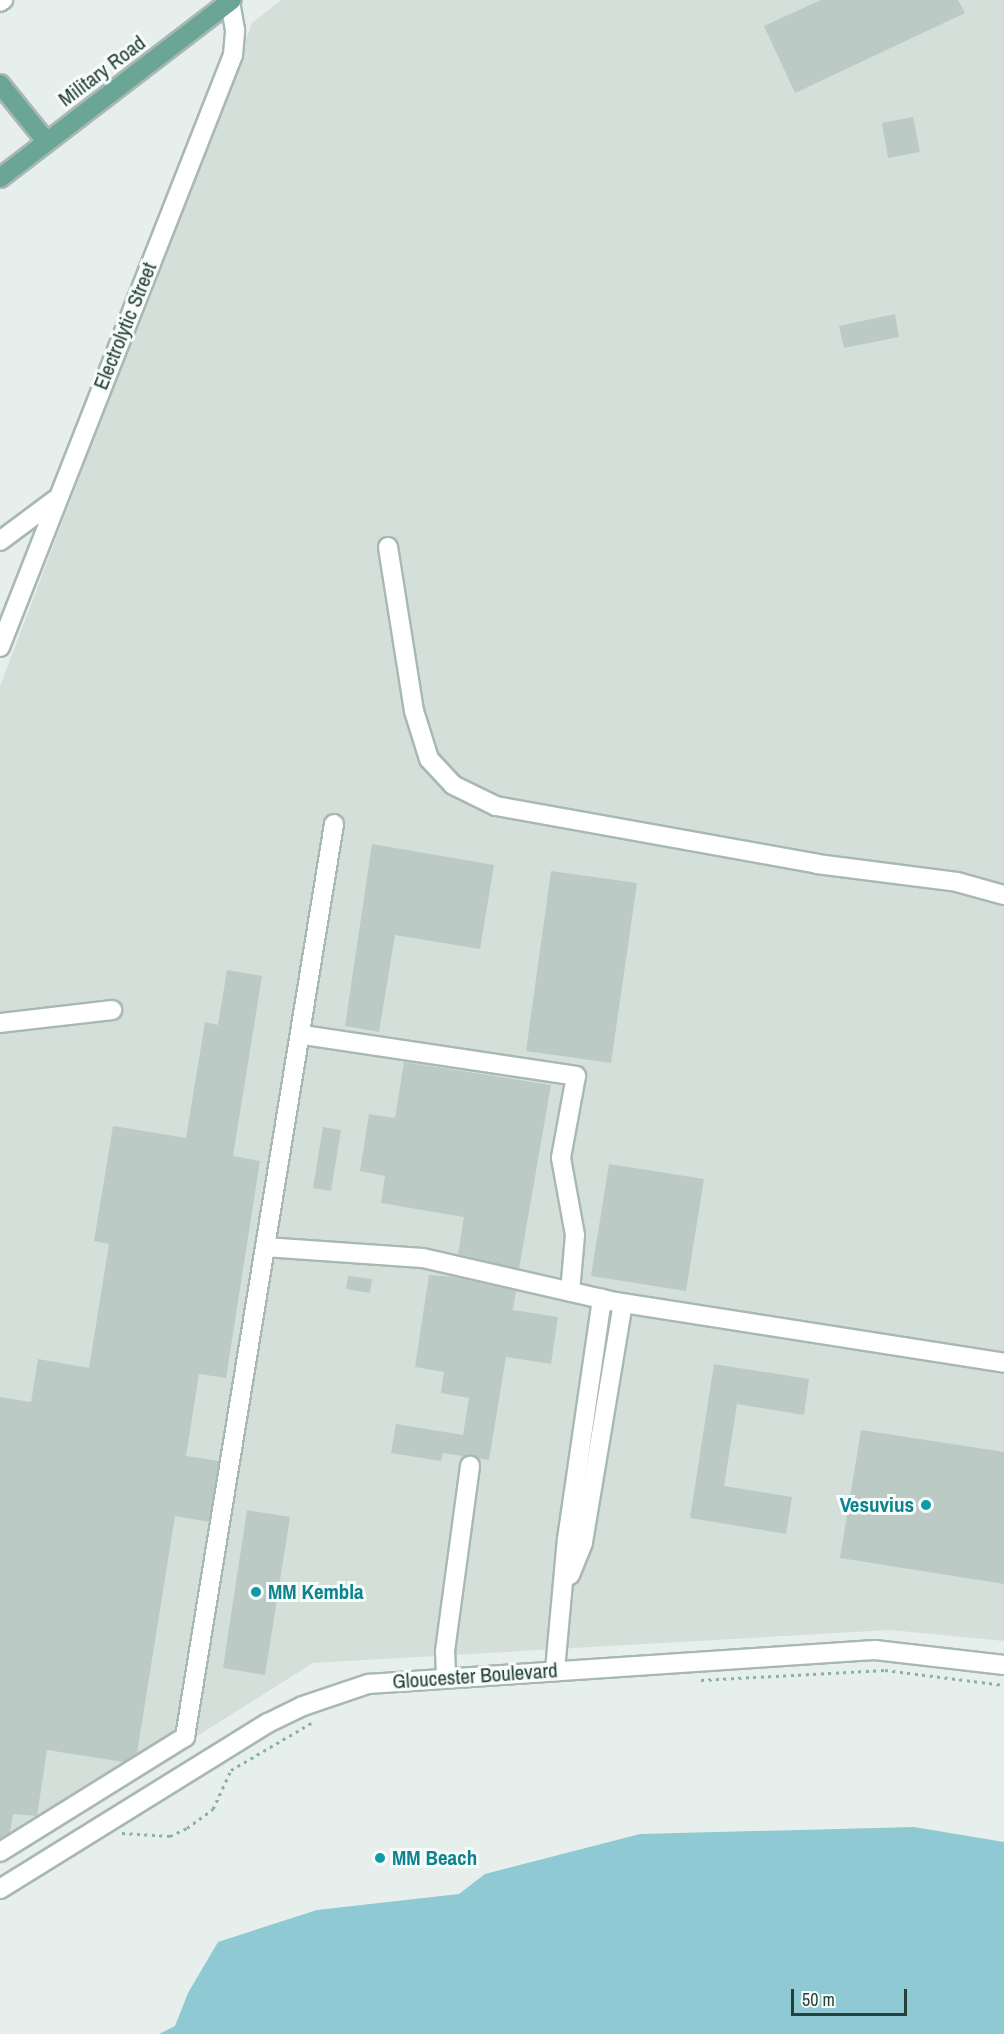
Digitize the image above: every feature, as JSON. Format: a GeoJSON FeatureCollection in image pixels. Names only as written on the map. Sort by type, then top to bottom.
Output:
{"type":"FeatureCollection","features":[{"type":"Feature","properties":{"kind":"main road","name":"Military Road"},"geometry":{"type":"LineString","coordinates":[[0,178],[231,1]]}},
{"type":"Feature","properties":{"kind":"main road"},"geometry":{"type":"LineString","coordinates":[[0,84],[46,141]]}},
{"type":"Feature","properties":{"kind":"street","name":"Electrolytic Street"},"geometry":{"type":"LineString","coordinates":[[0,647],[55,500],[233,55],[235,30],[231,1]]}},
{"type":"Feature","properties":{"kind":"street"},"geometry":{"type":"LineString","coordinates":[[0,542],[55,500]]}},
{"type":"Feature","properties":{"kind":"street"},"geometry":{"type":"LineString","coordinates":[[388,547],[414,711],[429,759],[453,784],[496,806],[817,864],[957,882],[1004,895]]}},
{"type":"Feature","properties":{"kind":"street"},"geometry":{"type":"LineString","coordinates":[[0,1852],[185,1737],[265,1247],[303,1035],[334,824]]}},
{"type":"Feature","properties":{"kind":"street"},"geometry":{"type":"LineString","coordinates":[[0,1023],[112,1010]]}},
{"type":"Feature","properties":{"kind":"street"},"geometry":{"type":"LineString","coordinates":[[303,1035],[576,1076],[561,1158],[575,1235],[570,1292]]}},
{"type":"Feature","properties":{"kind":"street"},"geometry":{"type":"LineString","coordinates":[[265,1247],[423,1258],[623,1304],[1004,1363]]}},
{"type":"Feature","properties":{"kind":"street"},"geometry":{"type":"LineString","coordinates":[[555,1670],[565,1586],[567,1539],[602,1299]]}},
{"type":"Feature","properties":{"kind":"street"},"geometry":{"type":"LineString","coordinates":[[565,1586],[583,1542],[623,1304]]}},
{"type":"Feature","properties":{"kind":"street"},"geometry":{"type":"LineString","coordinates":[[446,1677],[445,1651],[470,1466]]}},
{"type":"Feature","properties":{"kind":"street","name":"Gloucester Boulevard"},"geometry":{"type":"LineString","coordinates":[[0,1889],[268,1723],[303,1706],[368,1684],[875,1650],[1004,1665]]}},
{"type":"Feature","properties":{"kind":"path"},"geometry":{"type":"LineString","coordinates":[[692,1680],[885,1670],[1004,1685]]}},
{"type":"Feature","properties":{"kind":"path"},"geometry":{"type":"LineString","coordinates":[[111,1839],[122,1833],[170,1836],[187,1828],[213,1809],[236,1766],[322,1718]]}},
{"type":"Feature","properties":{"kind":"shaded area"},"geometry":{"type":"Polygon","coordinates":[[[281,0],[1004,0],[1004,1641],[890,1630],[313,1663],[0,1860],[0,686],[252,23],[281,0]]]}},
{"type":"Feature","properties":{"kind":"water"},"geometry":{"type":"Polygon","coordinates":[[[914,1827],[1004,1842],[1004,2034],[159,2034],[175,2026],[188,1993],[218,1942],[317,1910],[459,1894],[485,1874],[640,1834],[914,1827]]]}},
{"type":"Feature","properties":{"kind":"building"},"geometry":{"type":"Polygon","coordinates":[[[821,0],[958,0],[965,13],[795,93],[764,26],[821,0]]]}},
{"type":"Feature","properties":{"kind":"building"},"geometry":{"type":"Polygon","coordinates":[[[913,117],[920,152],[888,158],[882,123],[913,117]]]}},
{"type":"Feature","properties":{"kind":"building"},"geometry":{"type":"Polygon","coordinates":[[[895,314],[899,337],[844,348],[839,326],[895,314]]]}},
{"type":"Feature","properties":{"kind":"building"},"geometry":{"type":"Polygon","coordinates":[[[372,844],[494,865],[480,949],[395,935],[379,1032],[345,1026],[372,844]]]}},
{"type":"Feature","properties":{"kind":"building"},"geometry":{"type":"Polygon","coordinates":[[[551,871],[637,883],[611,1063],[526,1051],[551,871]]]}},
{"type":"Feature","properties":{"kind":"building"},"geometry":{"type":"Polygon","coordinates":[[[227,970],[262,976],[233,1156],[260,1161],[226,1378],[199,1374],[186,1456],[219,1461],[209,1522],[175,1516],[137,1753],[124,1762],[47,1750],[37,1816],[13,1814],[10,1832],[0,1839],[0,1397],[31,1402],[38,1359],[89,1368],[109,1244],[94,1241],[113,1126],[186,1138],[205,1022],[218,1025],[227,970]]]}},
{"type":"Feature","properties":{"kind":"building"},"geometry":{"type":"Polygon","coordinates":[[[404,1062],[551,1085],[519,1269],[458,1254],[464,1217],[381,1203],[385,1176],[360,1171],[369,1114],[395,1118],[404,1062]]]}},
{"type":"Feature","properties":{"kind":"building"},"geometry":{"type":"Polygon","coordinates":[[[323,1127],[341,1130],[331,1191],[313,1188],[323,1127]]]}},
{"type":"Feature","properties":{"kind":"building"},"geometry":{"type":"Polygon","coordinates":[[[609,1164],[704,1179],[686,1291],[591,1276],[609,1164]]]}},
{"type":"Feature","properties":{"kind":"building"},"geometry":{"type":"Polygon","coordinates":[[[429,1275],[454,1277],[516,1291],[513,1310],[558,1317],[551,1364],[506,1357],[489,1460],[443,1453],[441,1461],[391,1453],[396,1424],[463,1435],[469,1398],[441,1393],[444,1372],[415,1367],[429,1275]]]}},
{"type":"Feature","properties":{"kind":"building"},"geometry":{"type":"Polygon","coordinates":[[[348,1276],[372,1279],[370,1293],[346,1289],[348,1276]]]}},
{"type":"Feature","properties":{"kind":"building"},"geometry":{"type":"Polygon","coordinates":[[[714,1364],[809,1379],[804,1415],[737,1404],[724,1486],[792,1497],[786,1534],[690,1518],[714,1364]]]}},
{"type":"Feature","properties":{"kind":"building","name":"Vesuvius"},"geometry":{"type":"Polygon","coordinates":[[[861,1430],[1004,1452],[1004,1584],[840,1558],[861,1430]]]}},
{"type":"Feature","properties":{"kind":"building","name":"MM Kembla"},"geometry":{"type":"Polygon","coordinates":[[[247,1510],[290,1517],[265,1675],[223,1668],[247,1510]]]}},
{"type":"Feature","properties":{"kind":"place","name":"Vesuvius"},"geometry":{"type":"Point","coordinates":[926,1505]}},
{"type":"Feature","properties":{"kind":"place","name":"MM Kembla"},"geometry":{"type":"Point","coordinates":[256,1592]}},
{"type":"Feature","properties":{"kind":"place","name":"MM Beach"},"geometry":{"type":"Point","coordinates":[380,1858]}}]}
